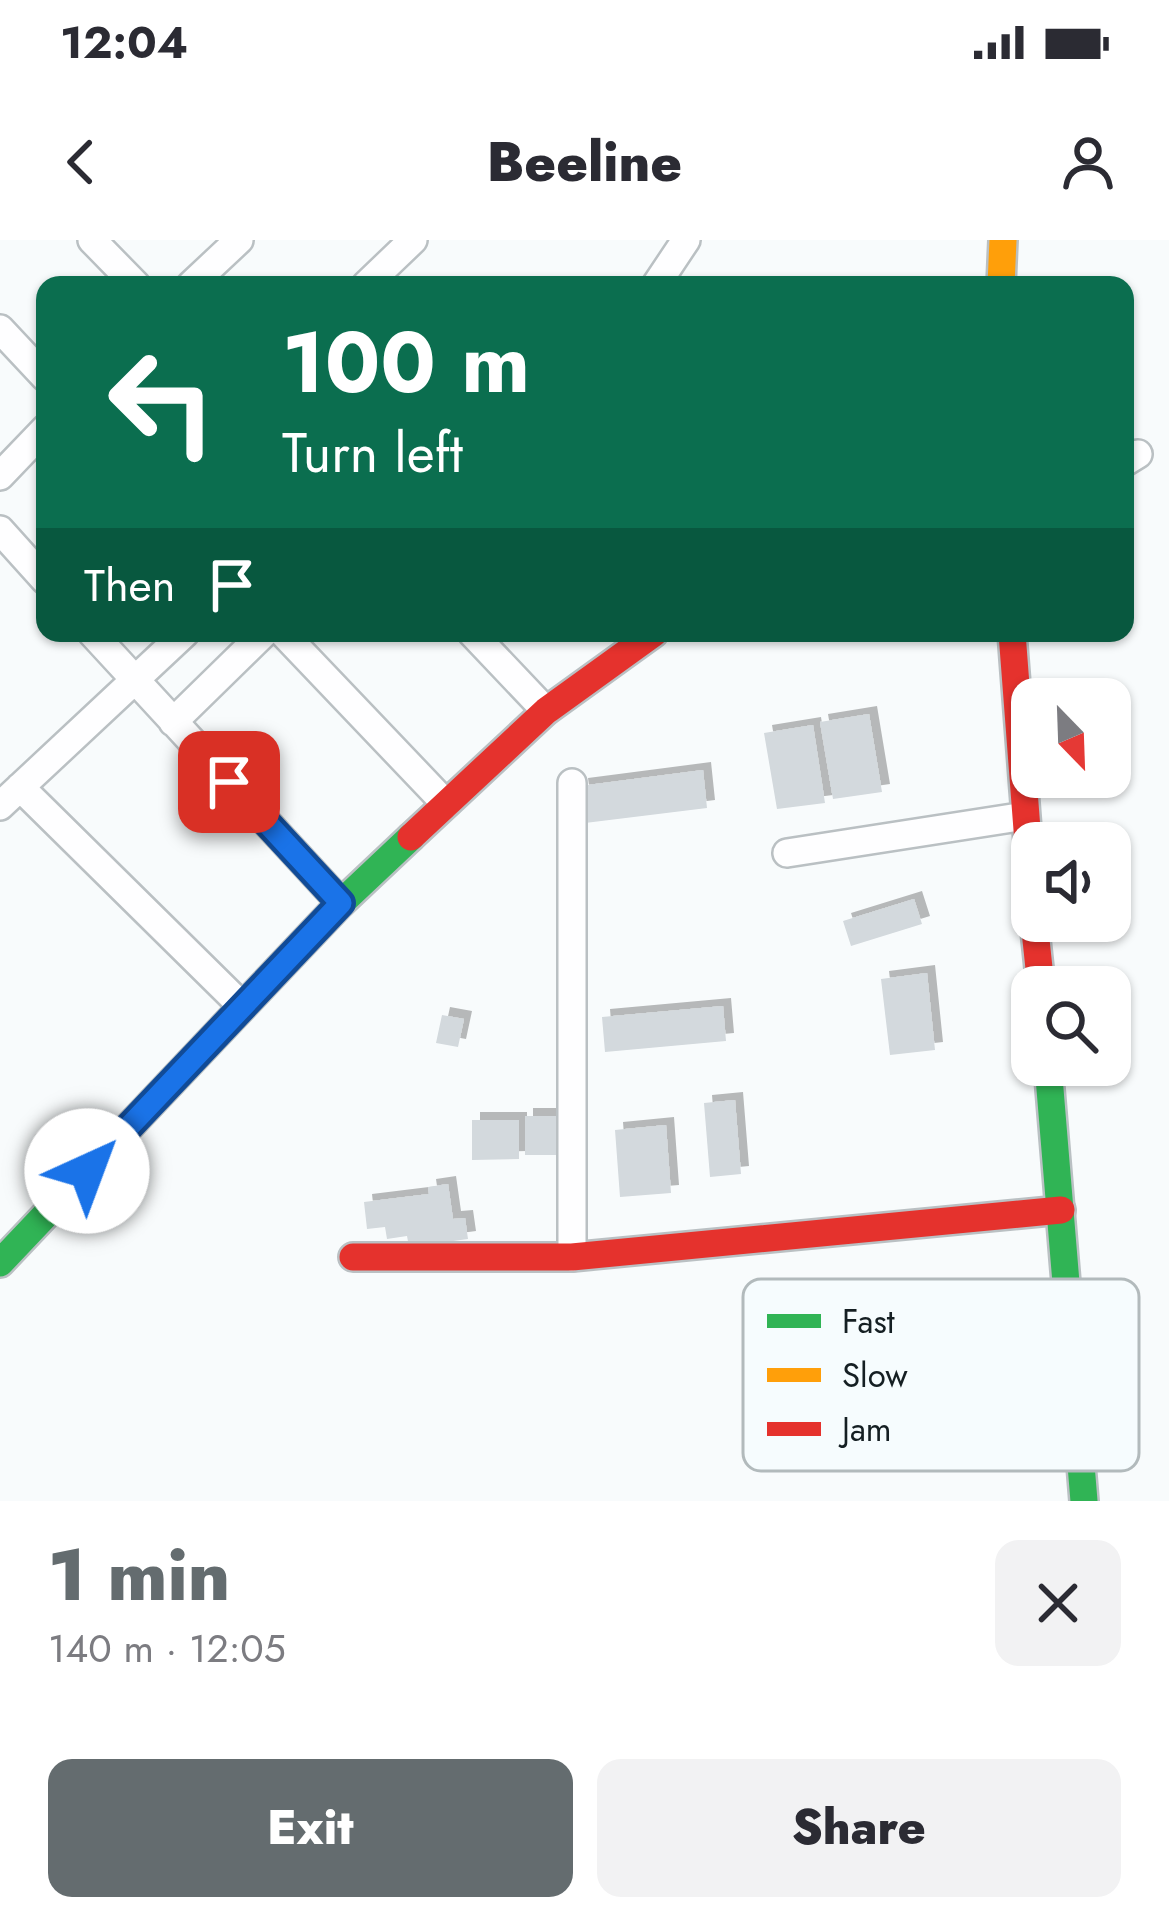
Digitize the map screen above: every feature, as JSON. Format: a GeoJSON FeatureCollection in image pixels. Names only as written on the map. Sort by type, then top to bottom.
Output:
{"type":"FeatureCollection","features":[{"type":"Feature","properties":{"kind":"main road"},"geometry":{"type":"LineString","coordinates":[[1001,276],[1003,240]]}},
{"type":"Feature","properties":{"kind":"main road"},"geometry":{"type":"LineString","coordinates":[[0,1263],[341,903],[546,711],[642,642]]}},
{"type":"Feature","properties":{"kind":"main road"},"geometry":{"type":"LineString","coordinates":[[1013,642],[1026,822]]}},
{"type":"Feature","properties":{"kind":"main road"},"geometry":{"type":"LineString","coordinates":[[1050,1086],[1066,1279]]}},
{"type":"Feature","properties":{"kind":"main road"},"geometry":{"type":"LineString","coordinates":[[353,1257],[572,1257],[1061,1210]]}},
{"type":"Feature","properties":{"kind":"main road"},"geometry":{"type":"LineString","coordinates":[[1082,1471],[1084,1501]]}},
{"type":"Feature","properties":{"kind":"street"},"geometry":{"type":"LineString","coordinates":[[92,240],[127,276]]}},
{"type":"Feature","properties":{"kind":"street"},"geometry":{"type":"LineString","coordinates":[[201,276],[239,240]]}},
{"type":"Feature","properties":{"kind":"street"},"geometry":{"type":"LineString","coordinates":[[383,276],[413,240]]}},
{"type":"Feature","properties":{"kind":"street"},"geometry":{"type":"LineString","coordinates":[[662,276],[686,240]]}},
{"type":"Feature","properties":{"kind":"street"},"geometry":{"type":"LineString","coordinates":[[0,329],[36,367]]}},
{"type":"Feature","properties":{"kind":"street"},"geometry":{"type":"LineString","coordinates":[[0,476],[36,438]]}},
{"type":"Feature","properties":{"kind":"street"},"geometry":{"type":"LineString","coordinates":[[0,530],[36,570]]}},
{"type":"Feature","properties":{"kind":"street"},"geometry":{"type":"LineString","coordinates":[[100,642],[341,903]]}},
{"type":"Feature","properties":{"kind":"street"},"geometry":{"type":"LineString","coordinates":[[175,642],[10,796],[242,1006]]}},
{"type":"Feature","properties":{"kind":"street"},"geometry":{"type":"LineString","coordinates":[[173,722],[255,642]]}},
{"type":"Feature","properties":{"kind":"street"},"geometry":{"type":"LineString","coordinates":[[292,642],[446,804]]}},
{"type":"Feature","properties":{"kind":"street"},"geometry":{"type":"LineString","coordinates":[[481,642],[546,711]]}},
{"type":"Feature","properties":{"kind":"street"},"geometry":{"type":"LineString","coordinates":[[572,783],[572,1257]]}},
{"type":"Feature","properties":{"kind":"street"},"geometry":{"type":"LineString","coordinates":[[787,854],[1025,816]]}},
{"type":"Feature","properties":{"kind":"building"},"geometry":{"type":"Polygon","coordinates":[[[869,714],[882,792],[833,799],[820,722],[869,714]]]}},
{"type":"Feature","properties":{"kind":"building"},"geometry":{"type":"Polygon","coordinates":[[[813,725],[825,803],[777,809],[764,733],[813,725]]]}},
{"type":"Feature","properties":{"kind":"building"},"geometry":{"type":"Polygon","coordinates":[[[703,770],[707,808],[585,823],[580,786],[703,770]]]}},
{"type":"Feature","properties":{"kind":"building"},"geometry":{"type":"Polygon","coordinates":[[[914,899],[922,924],[851,946],[843,921],[914,899]]]}},
{"type":"Feature","properties":{"kind":"building"},"geometry":{"type":"Polygon","coordinates":[[[927,973],[935,1050],[890,1055],[881,979],[927,973]]]}},
{"type":"Feature","properties":{"kind":"building"},"geometry":{"type":"Polygon","coordinates":[[[723,1006],[726,1041],[605,1052],[602,1017],[723,1006]]]}},
{"type":"Feature","properties":{"kind":"building"},"geometry":{"type":"Polygon","coordinates":[[[442,1015],[464,1019],[458,1047],[436,1043],[442,1015]]]}},
{"type":"Feature","properties":{"kind":"building"},"geometry":{"type":"Polygon","coordinates":[[[735,1100],[741,1174],[710,1177],[704,1103],[735,1100]]]}},
{"type":"Feature","properties":{"kind":"building"},"geometry":{"type":"Polygon","coordinates":[[[525,1116],[558,1116],[558,1155],[525,1155],[525,1116]]]}},
{"type":"Feature","properties":{"kind":"building"},"geometry":{"type":"Polygon","coordinates":[[[472,1120],[519,1120],[519,1159],[472,1160],[472,1120]]]}},
{"type":"Feature","properties":{"kind":"building"},"geometry":{"type":"Polygon","coordinates":[[[666,1125],[671,1193],[620,1197],[615,1130],[666,1125]]]}},
{"type":"Feature","properties":{"kind":"building"},"geometry":{"type":"Polygon","coordinates":[[[448,1184],[453,1219],[465,1218],[468,1239],[409,1247],[407,1236],[387,1239],[385,1227],[367,1229],[364,1202],[429,1194],[428,1187],[448,1184]]]}},
{"type":"Feature","properties":{"kind":"traffic: fast"},"geometry":{"type":"LineString","coordinates":[[0,1263],[341,903],[411,837]]}},
{"type":"Feature","properties":{"kind":"traffic: fast"},"geometry":{"type":"LineString","coordinates":[[1050,1086],[1066,1279]]}},
{"type":"Feature","properties":{"kind":"traffic: fast"},"geometry":{"type":"LineString","coordinates":[[1082,1471],[1084,1501]]}},
{"type":"Feature","properties":{"kind":"traffic: slow"},"geometry":{"type":"LineString","coordinates":[[1001,276],[1003,240]]}},
{"type":"Feature","properties":{"kind":"traffic: jam"},"geometry":{"type":"LineString","coordinates":[[411,837],[546,711],[642,642]]}},
{"type":"Feature","properties":{"kind":"traffic: jam"},"geometry":{"type":"LineString","coordinates":[[1013,642],[1026,822]]}},
{"type":"Feature","properties":{"kind":"traffic: jam"},"geometry":{"type":"LineString","coordinates":[[1036,942],[1039,966]]}},
{"type":"Feature","properties":{"kind":"traffic: jam"},"geometry":{"type":"LineString","coordinates":[[353,1257],[572,1257],[1061,1210]]}},
{"type":"Feature","properties":{"kind":"route"},"geometry":{"type":"LineString","coordinates":[[87,1171],[341,903],[229,782]]}}]}
